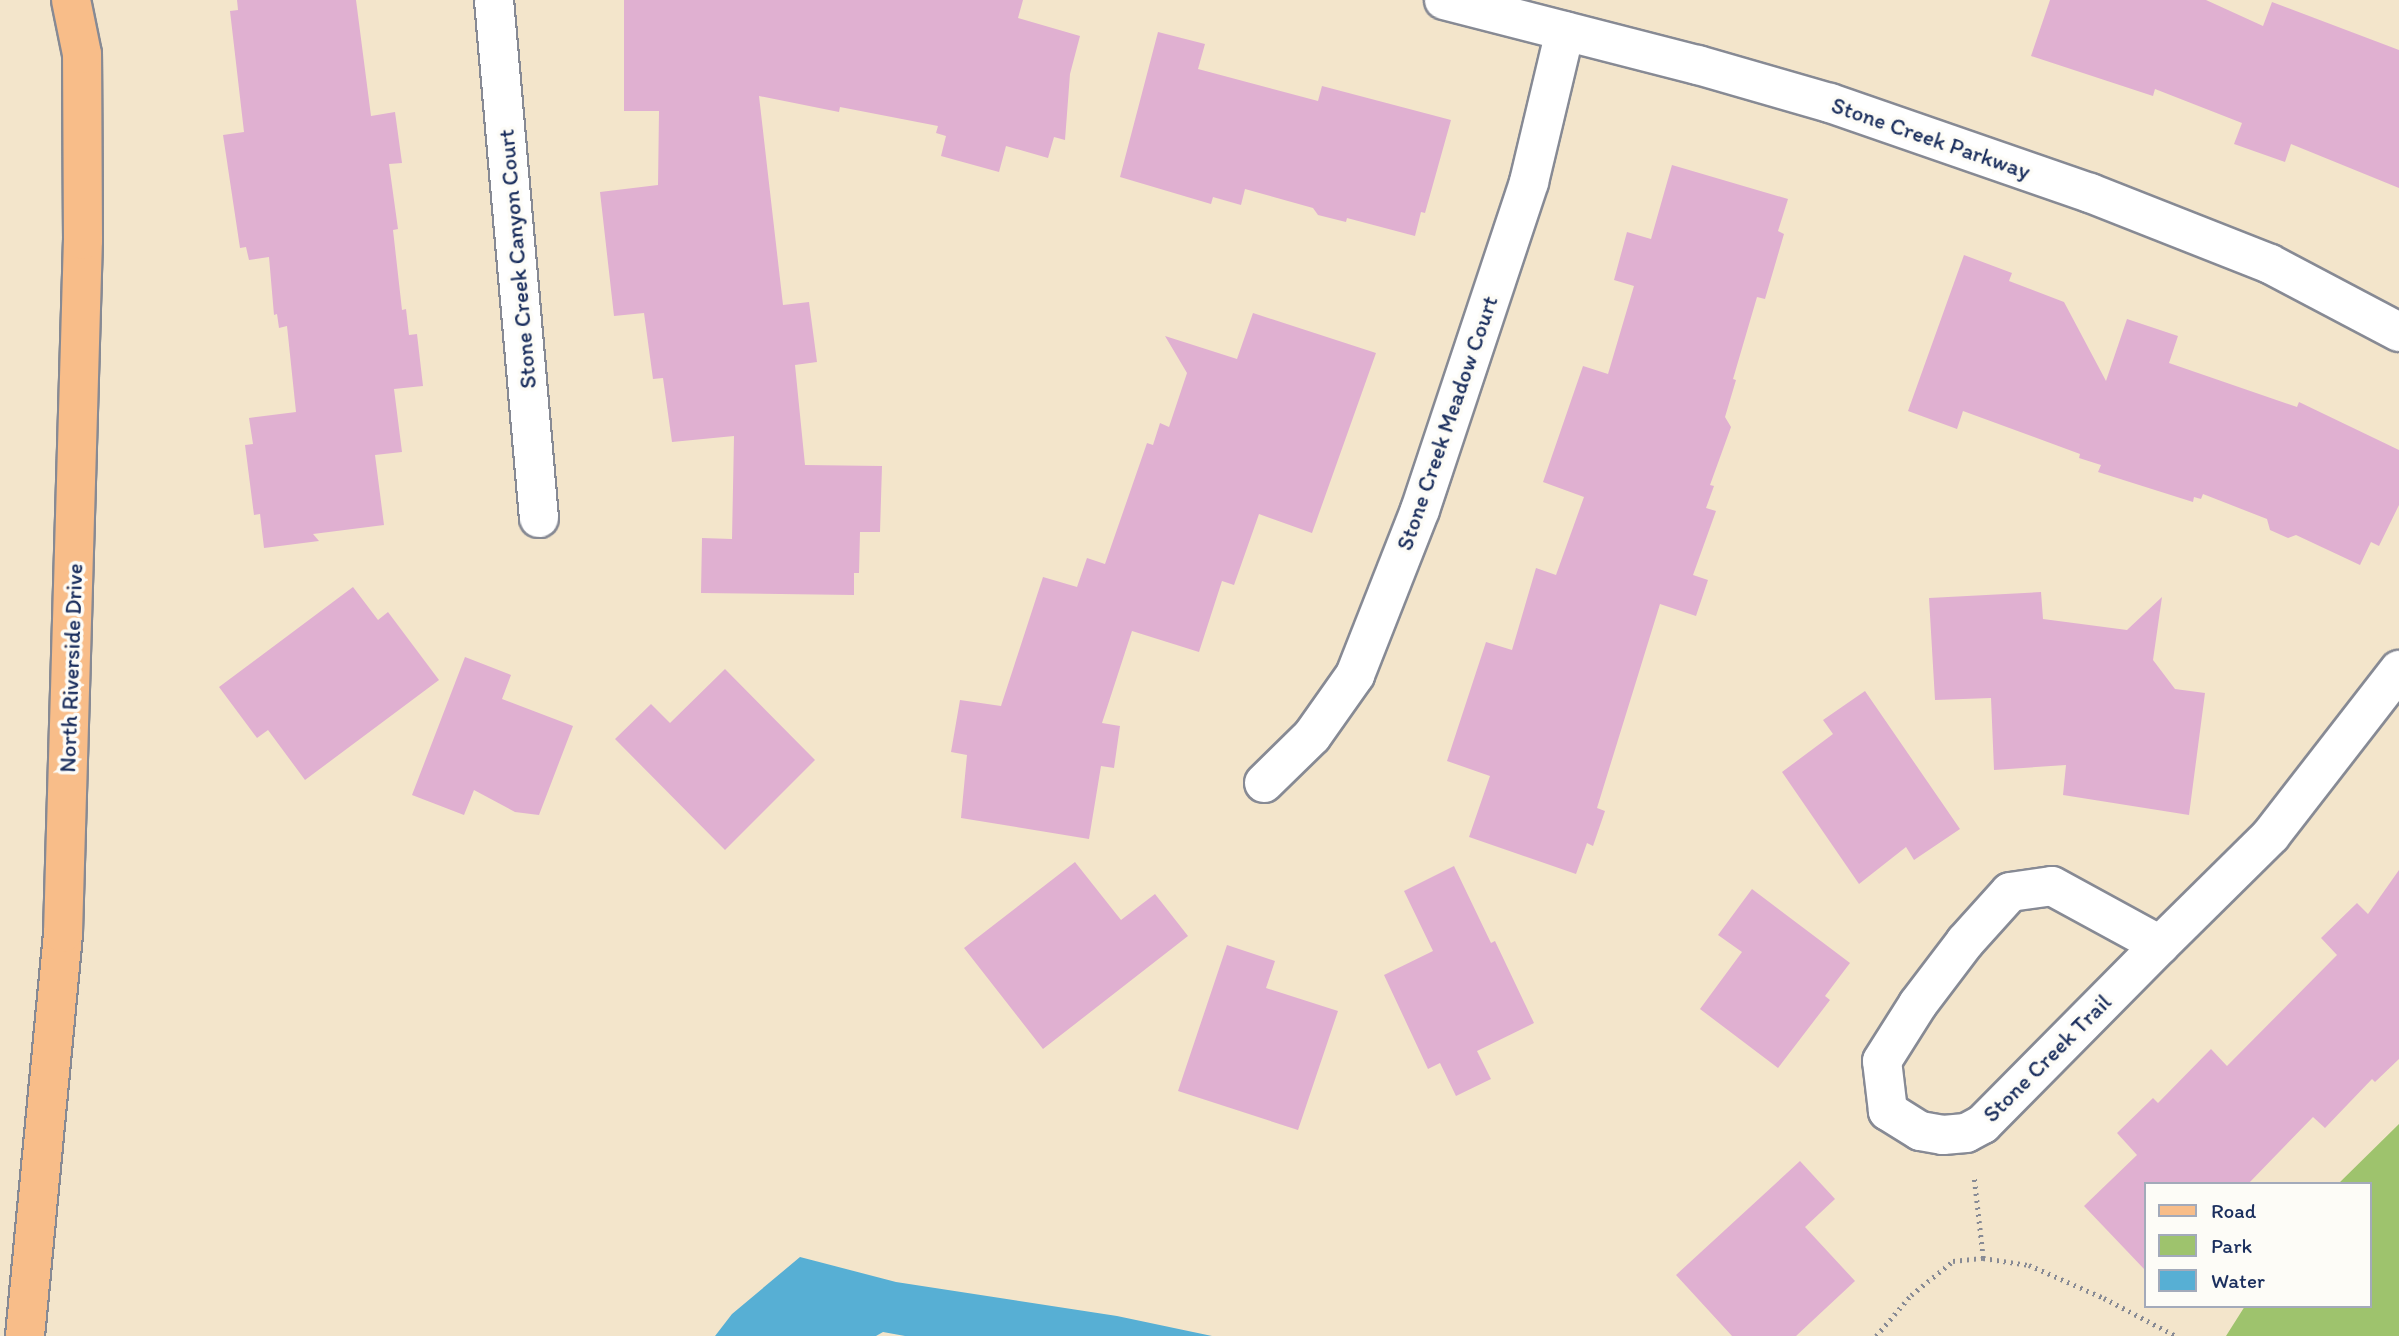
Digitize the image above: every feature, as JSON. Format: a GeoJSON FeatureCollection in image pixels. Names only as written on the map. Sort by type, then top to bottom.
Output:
{"type":"FeatureCollection","features":[{"type":"Feature","properties":{"kind":"main road","name":"North Riverside Drive"},"geometry":{"type":"LineString","coordinates":[[25,1336],[63,933],[83,240],[82,54],[71,0]]}},
{"type":"Feature","properties":{"kind":"street","name":"Stone Creek Canyon Court"},"geometry":{"type":"LineString","coordinates":[[494,0],[539,518]]}},
{"type":"Feature","properties":{"kind":"street","name":"Stone Creek Parkway"},"geometry":{"type":"LineString","coordinates":[[1444,0],[1830,103],[2091,193],[2270,264],[2399,332]]}},
{"type":"Feature","properties":{"kind":"street","name":"Stone Creek Meadow Court"},"geometry":{"type":"LineString","coordinates":[[1264,783],[1312,736],[1355,675],[1420,510],[1529,182],[1565,31]]}},
{"type":"Feature","properties":{"kind":"street","name":"Stone Creek Trail"},"geometry":{"type":"LineString","coordinates":[[2160,945],[2052,886],[2010,892],[1965,942],[1918,1004],[1882,1061],[1888,1111],[1920,1131],[1943,1135],[1966,1133],[1983,1124],[2271,835],[2399,670]]}},
{"type":"Feature","properties":{"kind":"path"},"geometry":{"type":"LineString","coordinates":[[1966,1133],[1980,1209],[1983,1258]]}},
{"type":"Feature","properties":{"kind":"path"},"geometry":{"type":"LineString","coordinates":[[1876,1336],[1911,1295],[1953,1261],[1983,1258],[2029,1265],[2104,1298],[2176,1336]]}},
{"type":"Feature","properties":{"kind":"green space"},"geometry":{"type":"Polygon","coordinates":[[[2399,1124],[2399,1336],[2226,1336],[2244,1308],[2371,1308],[2371,1182],[2340,1182],[2399,1124]]]}},
{"type":"Feature","properties":{"kind":"water"},"geometry":{"type":"Polygon","coordinates":[[[800,1257],[896,1282],[1117,1316],[1212,1336],[905,1336],[883,1332],[876,1336],[715,1336],[732,1314],[800,1257]]]}},
{"type":"Feature","properties":{"kind":"building"},"geometry":{"type":"Polygon","coordinates":[[[237,0],[356,0],[371,116],[395,112],[402,163],[389,164],[398,229],[393,230],[402,310],[406,309],[409,335],[417,334],[423,386],[394,389],[402,452],[375,455],[384,525],[313,534],[319,541],[264,548],[260,514],[254,515],[245,445],[253,444],[249,418],[296,412],[287,326],[279,328],[277,314],[274,315],[269,257],[249,260],[246,247],[240,248],[223,135],[244,132],[230,11],[238,10],[237,0]]]}},
{"type":"Feature","properties":{"kind":"building"},"geometry":{"type":"Polygon","coordinates":[[[624,0],[1023,0],[1018,18],[1080,36],[1070,74],[1065,140],[1054,137],[1048,158],[1006,146],[999,172],[941,156],[946,136],[936,133],[938,126],[840,107],[839,112],[759,96],[783,305],[809,302],[817,362],[795,365],[805,465],[882,466],[880,532],[860,532],[859,573],[854,573],[854,595],[701,593],[702,538],[732,539],[734,436],[672,442],[663,378],[653,379],[644,313],[614,316],[600,192],[658,185],[659,111],[624,111],[624,0]]]}},
{"type":"Feature","properties":{"kind":"building"},"geometry":{"type":"Polygon","coordinates":[[[2050,0],[2206,0],[2263,26],[2272,2],[2399,50],[2399,188],[2291,144],[2285,162],[2234,144],[2242,123],[2155,89],[2153,96],[2031,56],[2050,0]]]}},
{"type":"Feature","properties":{"kind":"building"},"geometry":{"type":"Polygon","coordinates":[[[1158,32],[1205,44],[1198,69],[1318,101],[1322,86],[1451,120],[1425,213],[1421,212],[1415,236],[1347,218],[1346,222],[1318,215],[1313,208],[1245,189],[1241,205],[1213,197],[1211,204],[1120,177],[1158,32]]]}},
{"type":"Feature","properties":{"kind":"building"},"geometry":{"type":"Polygon","coordinates":[[[1672,165],[1788,199],[1778,231],[1784,234],[1765,299],[1757,297],[1733,379],[1736,380],[1725,417],[1731,427],[1710,485],[1714,486],[1706,508],[1716,511],[1693,575],[1708,580],[1696,616],[1660,604],[1597,808],[1605,811],[1593,846],[1587,843],[1576,874],[1469,837],[1490,776],[1447,761],[1486,642],[1512,650],[1536,568],[1556,575],[1584,497],[1543,482],[1583,366],[1608,374],[1634,286],[1614,280],[1627,232],[1651,239],[1672,165]]]}},
{"type":"Feature","properties":{"kind":"building"},"geometry":{"type":"Polygon","coordinates":[[[1964,255],[2012,273],[2009,281],[2064,302],[2106,381],[2127,319],[2178,336],[2169,363],[2297,407],[2299,402],[2399,450],[2399,505],[2379,546],[2371,542],[2360,565],[2296,535],[2288,538],[2270,530],[2267,519],[2203,494],[2201,499],[2194,497],[2193,502],[2098,472],[2101,465],[2079,458],[2080,454],[1963,411],[1957,429],[1908,411],[1964,255]]]}},
{"type":"Feature","properties":{"kind":"building"},"geometry":{"type":"Polygon","coordinates":[[[1253,313],[1376,353],[1312,533],[1259,514],[1234,585],[1222,581],[1199,652],[1132,631],[1102,723],[1120,726],[1114,768],[1101,766],[1089,839],[961,818],[967,755],[951,752],[960,700],[1001,706],[1043,577],[1077,587],[1087,558],[1105,564],[1147,443],[1153,445],[1160,423],[1169,427],[1187,373],[1165,336],[1237,359],[1253,313]]]}},
{"type":"Feature","properties":{"kind":"building"},"geometry":{"type":"Polygon","coordinates":[[[353,587],[378,620],[388,612],[439,680],[305,780],[268,730],[257,738],[219,687],[353,587]]]}},
{"type":"Feature","properties":{"kind":"building"},"geometry":{"type":"Polygon","coordinates":[[[2041,592],[2043,619],[2127,630],[2162,597],[2153,660],[2175,689],[2205,693],[2189,815],[2063,795],[2066,765],[1994,770],[1991,698],[1935,700],[1929,598],[2041,592]]]}},
{"type":"Feature","properties":{"kind":"building"},"geometry":{"type":"Polygon","coordinates":[[[465,657],[511,675],[502,699],[573,726],[539,815],[515,812],[474,790],[464,815],[412,795],[465,657]]]}},
{"type":"Feature","properties":{"kind":"building"},"geometry":{"type":"Polygon","coordinates":[[[725,669],[815,760],[725,850],[615,739],[651,704],[670,723],[725,669]]]}},
{"type":"Feature","properties":{"kind":"building"},"geometry":{"type":"Polygon","coordinates":[[[1865,691],[1960,829],[1914,860],[1906,847],[1859,884],[1782,772],[1833,734],[1823,720],[1865,691]]]}},
{"type":"Feature","properties":{"kind":"building"},"geometry":{"type":"Polygon","coordinates":[[[1075,862],[1121,920],[1155,894],[1188,936],[1043,1049],[964,948],[1075,862]]]}},
{"type":"Feature","properties":{"kind":"building"},"geometry":{"type":"Polygon","coordinates":[[[1454,866],[1491,943],[1495,941],[1534,1023],[1477,1051],[1491,1079],[1456,1096],[1440,1063],[1428,1069],[1384,975],[1433,951],[1404,891],[1454,866]]]}},
{"type":"Feature","properties":{"kind":"building"},"geometry":{"type":"Polygon","coordinates":[[[2399,870],[2399,1059],[2375,1082],[2372,1079],[2325,1128],[2313,1117],[2250,1182],[2144,1182],[2144,1269],[2084,1206],[2137,1155],[2117,1133],[2153,1098],[2158,1103],[2211,1049],[2227,1066],[2337,955],[2321,938],[2357,903],[2368,914],[2399,870]]]}},
{"type":"Feature","properties":{"kind":"building"},"geometry":{"type":"Polygon","coordinates":[[[1752,889],[1850,963],[1825,996],[1830,1000],[1778,1068],[1700,1009],[1742,952],[1718,935],[1752,889]]]}},
{"type":"Feature","properties":{"kind":"building"},"geometry":{"type":"Polygon","coordinates":[[[1227,945],[1275,961],[1266,988],[1338,1011],[1298,1130],[1178,1091],[1227,945]]]}},
{"type":"Feature","properties":{"kind":"building"},"geometry":{"type":"Polygon","coordinates":[[[1800,1161],[1835,1199],[1805,1227],[1855,1281],[1796,1336],[1732,1336],[1676,1275],[1800,1161]]]}}]}
